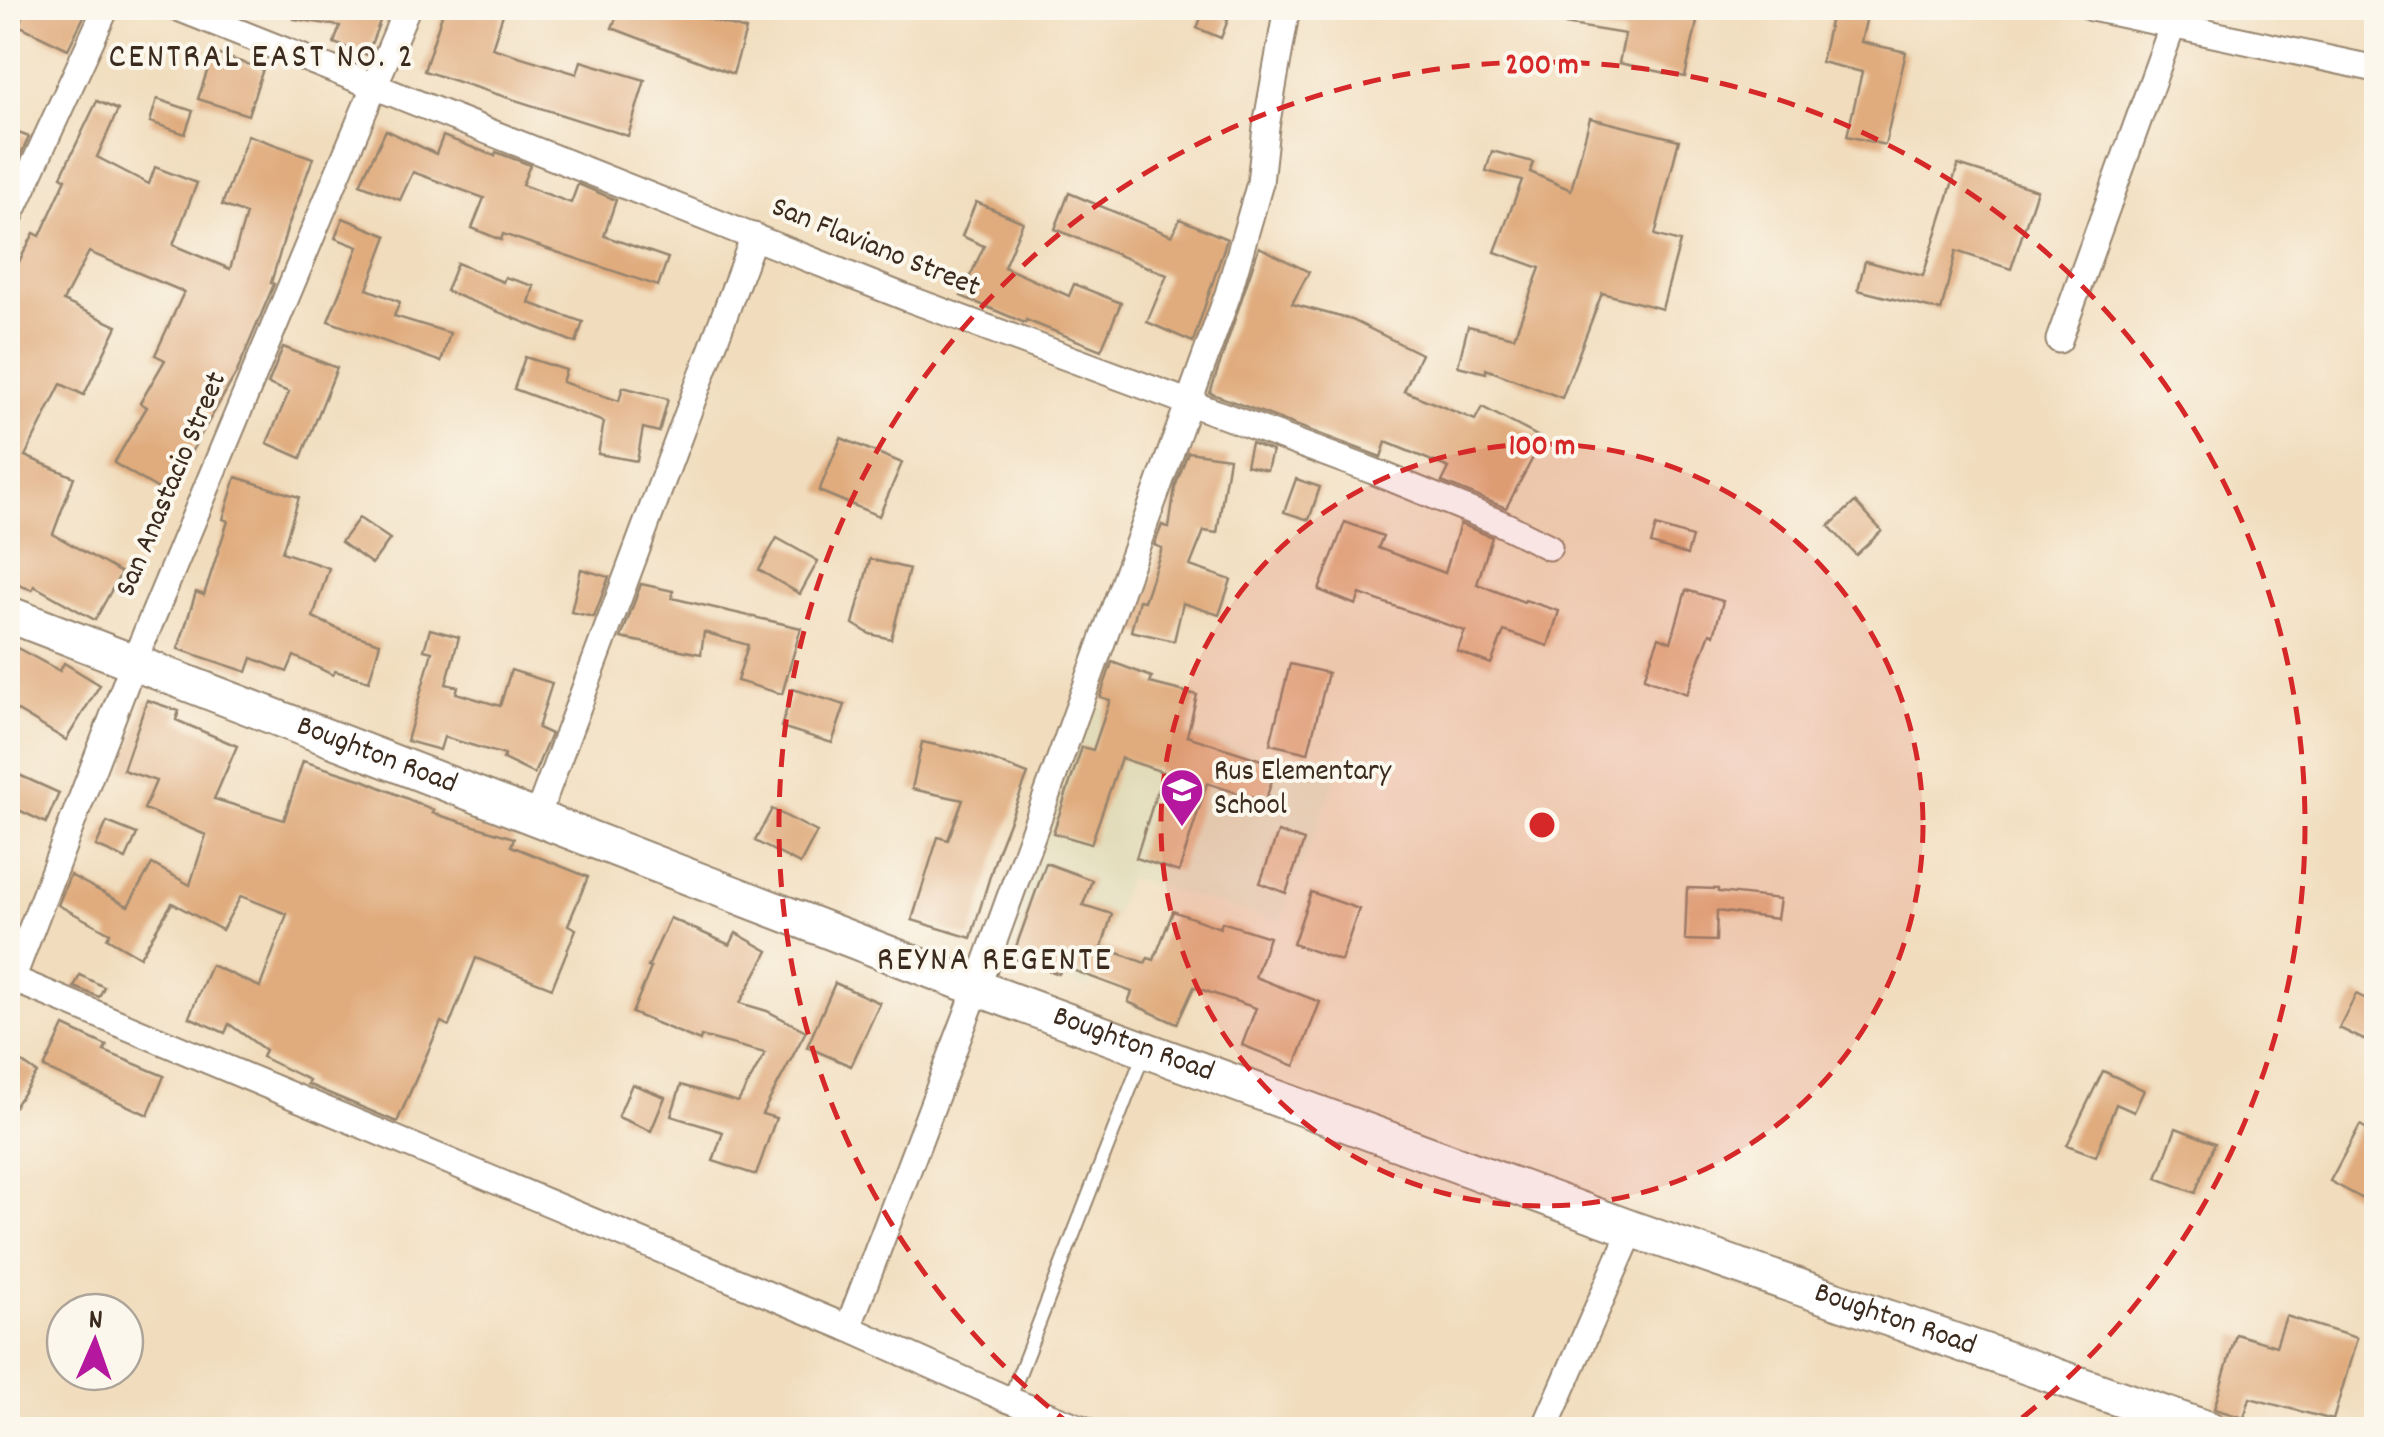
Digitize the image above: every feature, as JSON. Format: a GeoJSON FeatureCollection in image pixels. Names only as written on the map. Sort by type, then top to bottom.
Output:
{"type":"FeatureCollection","features":[{"type":"Feature","properties":{"kind":"main road","name":"Boughton Road"},"geometry":{"type":"LineString","coordinates":[[8,614],[977,988],[1632,1230],[2210,1430]]}},
{"type":"Feature","properties":{"kind":"street"},"geometry":{"type":"LineString","coordinates":[[8,221],[106,8]]}},
{"type":"Feature","properties":{"kind":"street","name":"San Flaviano Street"},"geometry":{"type":"LineString","coordinates":[[178,8],[907,298],[1373,471],[1549,547]]}},
{"type":"Feature","properties":{"kind":"street","name":"San Anastacio Street"},"geometry":{"type":"LineString","coordinates":[[9,982],[133,664],[407,8]]}},
{"type":"Feature","properties":{"kind":"street"},"geometry":{"type":"LineString","coordinates":[[848,1328],[977,988],[1228,294],[1260,182],[1287,8]]}},
{"type":"Feature","properties":{"kind":"street"},"geometry":{"type":"LineString","coordinates":[[2092,8],[2376,69]]}},
{"type":"Feature","properties":{"kind":"street"},"geometry":{"type":"LineString","coordinates":[[2058,340],[2172,27]]}},
{"type":"Feature","properties":{"kind":"street"},"geometry":{"type":"LineString","coordinates":[[536,819],[754,236]]}},
{"type":"Feature","properties":{"kind":"street"},"geometry":{"type":"LineString","coordinates":[[9,982],[1086,1430]]}},
{"type":"Feature","properties":{"kind":"street"},"geometry":{"type":"LineString","coordinates":[[1544,1430],[1632,1230]]}},
{"type":"Feature","properties":{"kind":"lane"},"geometry":{"type":"LineString","coordinates":[[1009,1400],[1145,1049]]}},
{"type":"Feature","properties":{"kind":"shaded area","name":"Rus Elementary School"},"geometry":{"type":"Polygon","coordinates":[[[1091,705],[1336,778],[1280,922],[1128,878],[1088,988],[1001,956],[1091,705]]]}},
{"type":"Feature","properties":{"kind":"building"},"geometry":{"type":"Polygon","coordinates":[[[27,8],[88,8],[68,49],[18,25],[27,8]]]}},
{"type":"Feature","properties":{"kind":"building"},"geometry":{"type":"Polygon","coordinates":[[[295,8],[385,8],[367,55],[334,43],[340,26],[294,19],[295,8]]]}},
{"type":"Feature","properties":{"kind":"building"},"geometry":{"type":"Polygon","coordinates":[[[444,8],[505,8],[492,48],[577,74],[581,61],[645,80],[628,136],[424,71],[444,8]]]}},
{"type":"Feature","properties":{"kind":"building"},"geometry":{"type":"Polygon","coordinates":[[[620,8],[670,8],[746,30],[733,74],[612,28],[620,8]]]}},
{"type":"Feature","properties":{"kind":"building"},"geometry":{"type":"Polygon","coordinates":[[[1534,8],[1700,8],[1685,77],[1619,63],[1625,34],[1534,19],[1534,8]]]}},
{"type":"Feature","properties":{"kind":"building"},"geometry":{"type":"Polygon","coordinates":[[[1833,8],[1869,8],[1861,42],[1906,52],[1885,145],[1847,136],[1862,72],[1821,62],[1833,8]]]}},
{"type":"Feature","properties":{"kind":"building"},"geometry":{"type":"Polygon","coordinates":[[[1204,10],[1228,20],[1221,38],[1197,28],[1204,10]]]}},
{"type":"Feature","properties":{"kind":"building"},"geometry":{"type":"Polygon","coordinates":[[[213,53],[263,69],[248,115],[198,99],[213,53]]]}},
{"type":"Feature","properties":{"kind":"building"},"geometry":{"type":"Polygon","coordinates":[[[157,99],[193,111],[185,134],[150,122],[157,99]]]}},
{"type":"Feature","properties":{"kind":"building"},"geometry":{"type":"Polygon","coordinates":[[[97,101],[118,110],[97,157],[149,184],[155,167],[197,183],[173,245],[230,269],[246,214],[222,205],[248,135],[313,158],[287,229],[271,283],[274,284],[237,372],[167,494],[114,463],[147,407],[140,403],[165,360],[155,355],[184,292],[89,252],[63,301],[117,326],[84,395],[61,384],[25,456],[74,477],[53,534],[121,573],[95,620],[34,586],[32,590],[8,581],[8,505],[19,475],[16,473],[8,491],[8,283],[34,233],[40,236],[66,179],[61,176],[97,101]]]}},
{"type":"Feature","properties":{"kind":"building"},"geometry":{"type":"Polygon","coordinates":[[[1590,118],[1679,140],[1655,235],[1680,242],[1662,309],[1602,293],[1562,398],[1486,369],[1486,373],[1458,366],[1468,326],[1514,337],[1540,268],[1495,252],[1522,180],[1486,171],[1492,151],[1533,162],[1530,172],[1571,190],[1590,118]]]}},
{"type":"Feature","properties":{"kind":"building"},"geometry":{"type":"Polygon","coordinates":[[[8,129],[29,137],[8,183],[8,129]]]}},
{"type":"Feature","properties":{"kind":"building"},"geometry":{"type":"Polygon","coordinates":[[[386,130],[436,154],[443,136],[530,165],[522,185],[571,203],[578,184],[616,200],[604,236],[668,258],[658,286],[503,234],[501,240],[472,228],[484,198],[413,172],[400,200],[360,184],[386,130]]]}},
{"type":"Feature","properties":{"kind":"building"},"geometry":{"type":"Polygon","coordinates":[[[1958,165],[2037,190],[2011,269],[1956,251],[1941,311],[1858,290],[1865,261],[1923,276],[1958,165]]]}},
{"type":"Feature","properties":{"kind":"building"},"geometry":{"type":"Polygon","coordinates":[[[1069,193],[1172,236],[1180,219],[1227,239],[1193,342],[1147,322],[1167,275],[1055,229],[1069,193]]]}},
{"type":"Feature","properties":{"kind":"building"},"geometry":{"type":"Polygon","coordinates":[[[976,202],[1023,222],[1004,267],[1069,296],[1074,284],[1121,303],[1101,350],[961,296],[984,246],[962,236],[976,202]]]}},
{"type":"Feature","properties":{"kind":"building"},"geometry":{"type":"Polygon","coordinates":[[[343,218],[387,236],[367,289],[400,302],[394,316],[450,333],[441,362],[328,321],[358,247],[335,238],[343,218]]]}},
{"type":"Feature","properties":{"kind":"building"},"geometry":{"type":"Polygon","coordinates":[[[1259,247],[1309,272],[1292,304],[1352,320],[1421,354],[1404,391],[1475,420],[1482,407],[1543,439],[1506,508],[1442,482],[1449,468],[1386,442],[1381,457],[1210,393],[1259,247]]]}},
{"type":"Feature","properties":{"kind":"building"},"geometry":{"type":"Polygon","coordinates":[[[457,263],[503,282],[505,277],[534,286],[529,303],[583,322],[576,343],[446,291],[457,263]]]}},
{"type":"Feature","properties":{"kind":"building"},"geometry":{"type":"Polygon","coordinates":[[[283,347],[337,368],[301,458],[267,443],[289,392],[268,384],[283,347]]]}},
{"type":"Feature","properties":{"kind":"building"},"geometry":{"type":"Polygon","coordinates":[[[525,357],[566,370],[562,382],[619,401],[623,387],[668,399],[659,432],[643,428],[637,461],[598,454],[604,422],[514,389],[525,357]]]}},
{"type":"Feature","properties":{"kind":"building"},"geometry":{"type":"Polygon","coordinates":[[[841,438],[902,463],[879,516],[819,491],[841,438]]]}},
{"type":"Feature","properties":{"kind":"building"},"geometry":{"type":"Polygon","coordinates":[[[1251,443],[1272,451],[1267,470],[1246,465],[1251,443]]]}},
{"type":"Feature","properties":{"kind":"building"},"geometry":{"type":"Polygon","coordinates":[[[1188,452],[1229,458],[1217,533],[1204,531],[1190,566],[1231,580],[1219,615],[1183,603],[1174,641],[1131,631],[1139,600],[1144,601],[1162,548],[1154,545],[1162,525],[1169,528],[1175,487],[1188,452]]]}},
{"type":"Feature","properties":{"kind":"building"},"geometry":{"type":"Polygon","coordinates":[[[236,477],[299,497],[282,552],[329,568],[313,617],[380,643],[369,681],[335,671],[333,675],[294,656],[287,672],[252,658],[247,672],[178,649],[196,592],[204,595],[228,521],[223,519],[236,477]]]}},
{"type":"Feature","properties":{"kind":"building"},"geometry":{"type":"Polygon","coordinates":[[[1296,479],[1320,487],[1309,520],[1284,512],[1296,479]]]}},
{"type":"Feature","properties":{"kind":"building"},"geometry":{"type":"Polygon","coordinates":[[[1855,502],[1882,531],[1856,555],[1829,526],[1855,502]]]}},
{"type":"Feature","properties":{"kind":"building"},"geometry":{"type":"Polygon","coordinates":[[[359,518],[390,539],[372,564],[341,542],[359,518]]]}},
{"type":"Feature","properties":{"kind":"building"},"geometry":{"type":"Polygon","coordinates":[[[1345,522],[1383,536],[1378,548],[1445,573],[1460,524],[1492,537],[1477,584],[1559,611],[1548,646],[1504,631],[1491,664],[1457,651],[1465,631],[1360,594],[1356,605],[1319,590],[1345,522]]]}},
{"type":"Feature","properties":{"kind":"building"},"geometry":{"type":"Polygon","coordinates":[[[1656,526],[1692,537],[1687,555],[1651,544],[1656,526]]]}},
{"type":"Feature","properties":{"kind":"building"},"geometry":{"type":"Polygon","coordinates":[[[777,538],[818,561],[800,594],[759,570],[777,538]]]}},
{"type":"Feature","properties":{"kind":"building"},"geometry":{"type":"Polygon","coordinates":[[[870,559],[909,569],[891,639],[870,634],[853,624],[870,559]]]}},
{"type":"Feature","properties":{"kind":"building"},"geometry":{"type":"Polygon","coordinates":[[[581,569],[609,577],[594,617],[571,612],[581,569]]]}},
{"type":"Feature","properties":{"kind":"building"},"geometry":{"type":"Polygon","coordinates":[[[641,584],[673,591],[672,598],[801,628],[782,694],[737,681],[748,645],[704,632],[701,654],[621,638],[641,584]]]}},
{"type":"Feature","properties":{"kind":"building"},"geometry":{"type":"Polygon","coordinates":[[[1686,590],[1723,601],[1714,635],[1710,633],[1687,694],[1644,678],[1659,637],[1671,642],[1686,590]]]}},
{"type":"Feature","properties":{"kind":"building"},"geometry":{"type":"Polygon","coordinates":[[[430,629],[459,637],[446,684],[458,687],[456,693],[500,706],[511,670],[552,683],[538,728],[551,734],[534,774],[503,759],[505,755],[444,737],[440,750],[407,741],[432,652],[424,650],[430,629]]]}},
{"type":"Feature","properties":{"kind":"building"},"geometry":{"type":"Polygon","coordinates":[[[8,643],[60,671],[64,663],[100,685],[66,740],[8,705],[8,643]]]}},
{"type":"Feature","properties":{"kind":"building"},"geometry":{"type":"Polygon","coordinates":[[[1112,662],[1152,677],[1150,683],[1197,695],[1187,736],[1277,765],[1265,802],[1207,783],[1179,872],[1136,858],[1163,772],[1121,758],[1091,844],[1053,833],[1082,747],[1093,750],[1110,700],[1100,697],[1112,662]]]}},
{"type":"Feature","properties":{"kind":"building"},"geometry":{"type":"Polygon","coordinates":[[[1290,664],[1328,673],[1308,753],[1270,744],[1290,664]]]}},
{"type":"Feature","properties":{"kind":"building"},"geometry":{"type":"Polygon","coordinates":[[[793,689],[845,705],[832,743],[781,727],[793,689]]]}},
{"type":"Feature","properties":{"kind":"building"},"geometry":{"type":"Polygon","coordinates":[[[147,700],[179,711],[176,720],[237,746],[214,799],[284,820],[303,761],[363,780],[434,810],[432,813],[514,838],[511,846],[588,877],[568,925],[576,929],[552,988],[476,958],[449,1026],[441,1022],[397,1122],[307,1084],[309,1080],[262,1057],[265,1050],[229,1024],[225,1033],[189,1017],[211,965],[260,987],[287,914],[241,896],[222,930],[172,903],[140,957],[107,938],[110,933],[58,905],[70,875],[128,906],[152,864],[190,885],[206,835],[144,809],[156,781],[123,770],[147,700]]]}},
{"type":"Feature","properties":{"kind":"building"},"geometry":{"type":"Polygon","coordinates":[[[922,742],[974,753],[1028,774],[998,850],[971,938],[912,920],[938,837],[948,840],[963,800],[912,789],[922,742]]]}},
{"type":"Feature","properties":{"kind":"building"},"geometry":{"type":"Polygon","coordinates":[[[8,770],[59,793],[46,823],[8,805],[8,770]]]}},
{"type":"Feature","properties":{"kind":"building"},"geometry":{"type":"Polygon","coordinates":[[[772,809],[817,832],[800,864],[755,841],[772,809]]]}},
{"type":"Feature","properties":{"kind":"building"},"geometry":{"type":"Polygon","coordinates":[[[107,822],[137,834],[126,859],[96,846],[107,822]]]}},
{"type":"Feature","properties":{"kind":"building"},"geometry":{"type":"Polygon","coordinates":[[[1278,832],[1304,841],[1286,893],[1260,883],[1278,832]]]}},
{"type":"Feature","properties":{"kind":"building"},"geometry":{"type":"Polygon","coordinates":[[[1046,863],[1092,880],[1083,905],[1112,914],[1102,947],[1145,963],[1148,958],[1154,960],[1173,911],[1220,928],[1222,922],[1269,937],[1255,977],[1320,1002],[1295,1066],[1242,1045],[1256,1008],[1194,987],[1177,1024],[1128,1002],[1132,992],[1062,966],[1059,974],[1012,958],[1046,863]]]}},
{"type":"Feature","properties":{"kind":"building"},"geometry":{"type":"Polygon","coordinates":[[[1687,888],[1780,899],[1777,919],[1717,911],[1716,941],[1685,940],[1687,888]]]}},
{"type":"Feature","properties":{"kind":"building"},"geometry":{"type":"Polygon","coordinates":[[[1311,892],[1359,909],[1341,961],[1293,944],[1311,892]]]}},
{"type":"Feature","properties":{"kind":"building"},"geometry":{"type":"Polygon","coordinates":[[[670,918],[730,945],[736,933],[768,951],[740,1003],[767,1011],[806,1031],[762,1114],[776,1118],[756,1175],[713,1161],[723,1132],[671,1116],[681,1085],[738,1102],[765,1053],[701,1036],[700,1041],[632,1013],[670,918]]]}},
{"type":"Feature","properties":{"kind":"building"},"geometry":{"type":"Polygon","coordinates":[[[80,975],[104,987],[99,997],[74,987],[80,975]]]}},
{"type":"Feature","properties":{"kind":"building"},"geometry":{"type":"Polygon","coordinates":[[[835,983],[880,1003],[851,1066],[807,1047],[835,983]]]}},
{"type":"Feature","properties":{"kind":"building"},"geometry":{"type":"Polygon","coordinates":[[[2356,994],[2376,1004],[2376,1029],[2370,1043],[2339,1028],[2356,994]]]}},
{"type":"Feature","properties":{"kind":"building"},"geometry":{"type":"Polygon","coordinates":[[[64,1026],[107,1046],[104,1051],[164,1076],[148,1115],[44,1068],[64,1026]]]}},
{"type":"Feature","properties":{"kind":"building"},"geometry":{"type":"Polygon","coordinates":[[[8,1053],[37,1073],[8,1116],[8,1053]]]}},
{"type":"Feature","properties":{"kind":"building"},"geometry":{"type":"Polygon","coordinates":[[[2103,1071],[2144,1090],[2134,1112],[2116,1104],[2096,1156],[2067,1145],[2103,1071]]]}},
{"type":"Feature","properties":{"kind":"building"},"geometry":{"type":"Polygon","coordinates":[[[632,1084],[665,1097],[651,1131],[618,1117],[632,1084]]]}},
{"type":"Feature","properties":{"kind":"building"},"geometry":{"type":"Polygon","coordinates":[[[2360,1125],[2376,1134],[2376,1206],[2330,1181],[2360,1125]]]}},
{"type":"Feature","properties":{"kind":"building"},"geometry":{"type":"Polygon","coordinates":[[[2176,1128],[2215,1143],[2195,1193],[2157,1178],[2176,1128]]]}},
{"type":"Feature","properties":{"kind":"building"},"geometry":{"type":"Polygon","coordinates":[[[2286,1316],[2357,1338],[2333,1420],[2250,1398],[2244,1418],[2214,1409],[2236,1334],[2276,1346],[2286,1316]]]}},
{"type":"Feature","properties":{"kind":"place","name":"Rus Elementary School"},"geometry":{"type":"Point","coordinates":[1182,828]}},
{"type":"Feature","properties":{"kind":"district","name":"CENTRAL EAST NO. 2"},"geometry":{"type":"Point","coordinates":[262,59]}},
{"type":"Feature","properties":{"kind":"district","name":"REYNA REGENTE"},"geometry":{"type":"Point","coordinates":[995,962]}}]}
